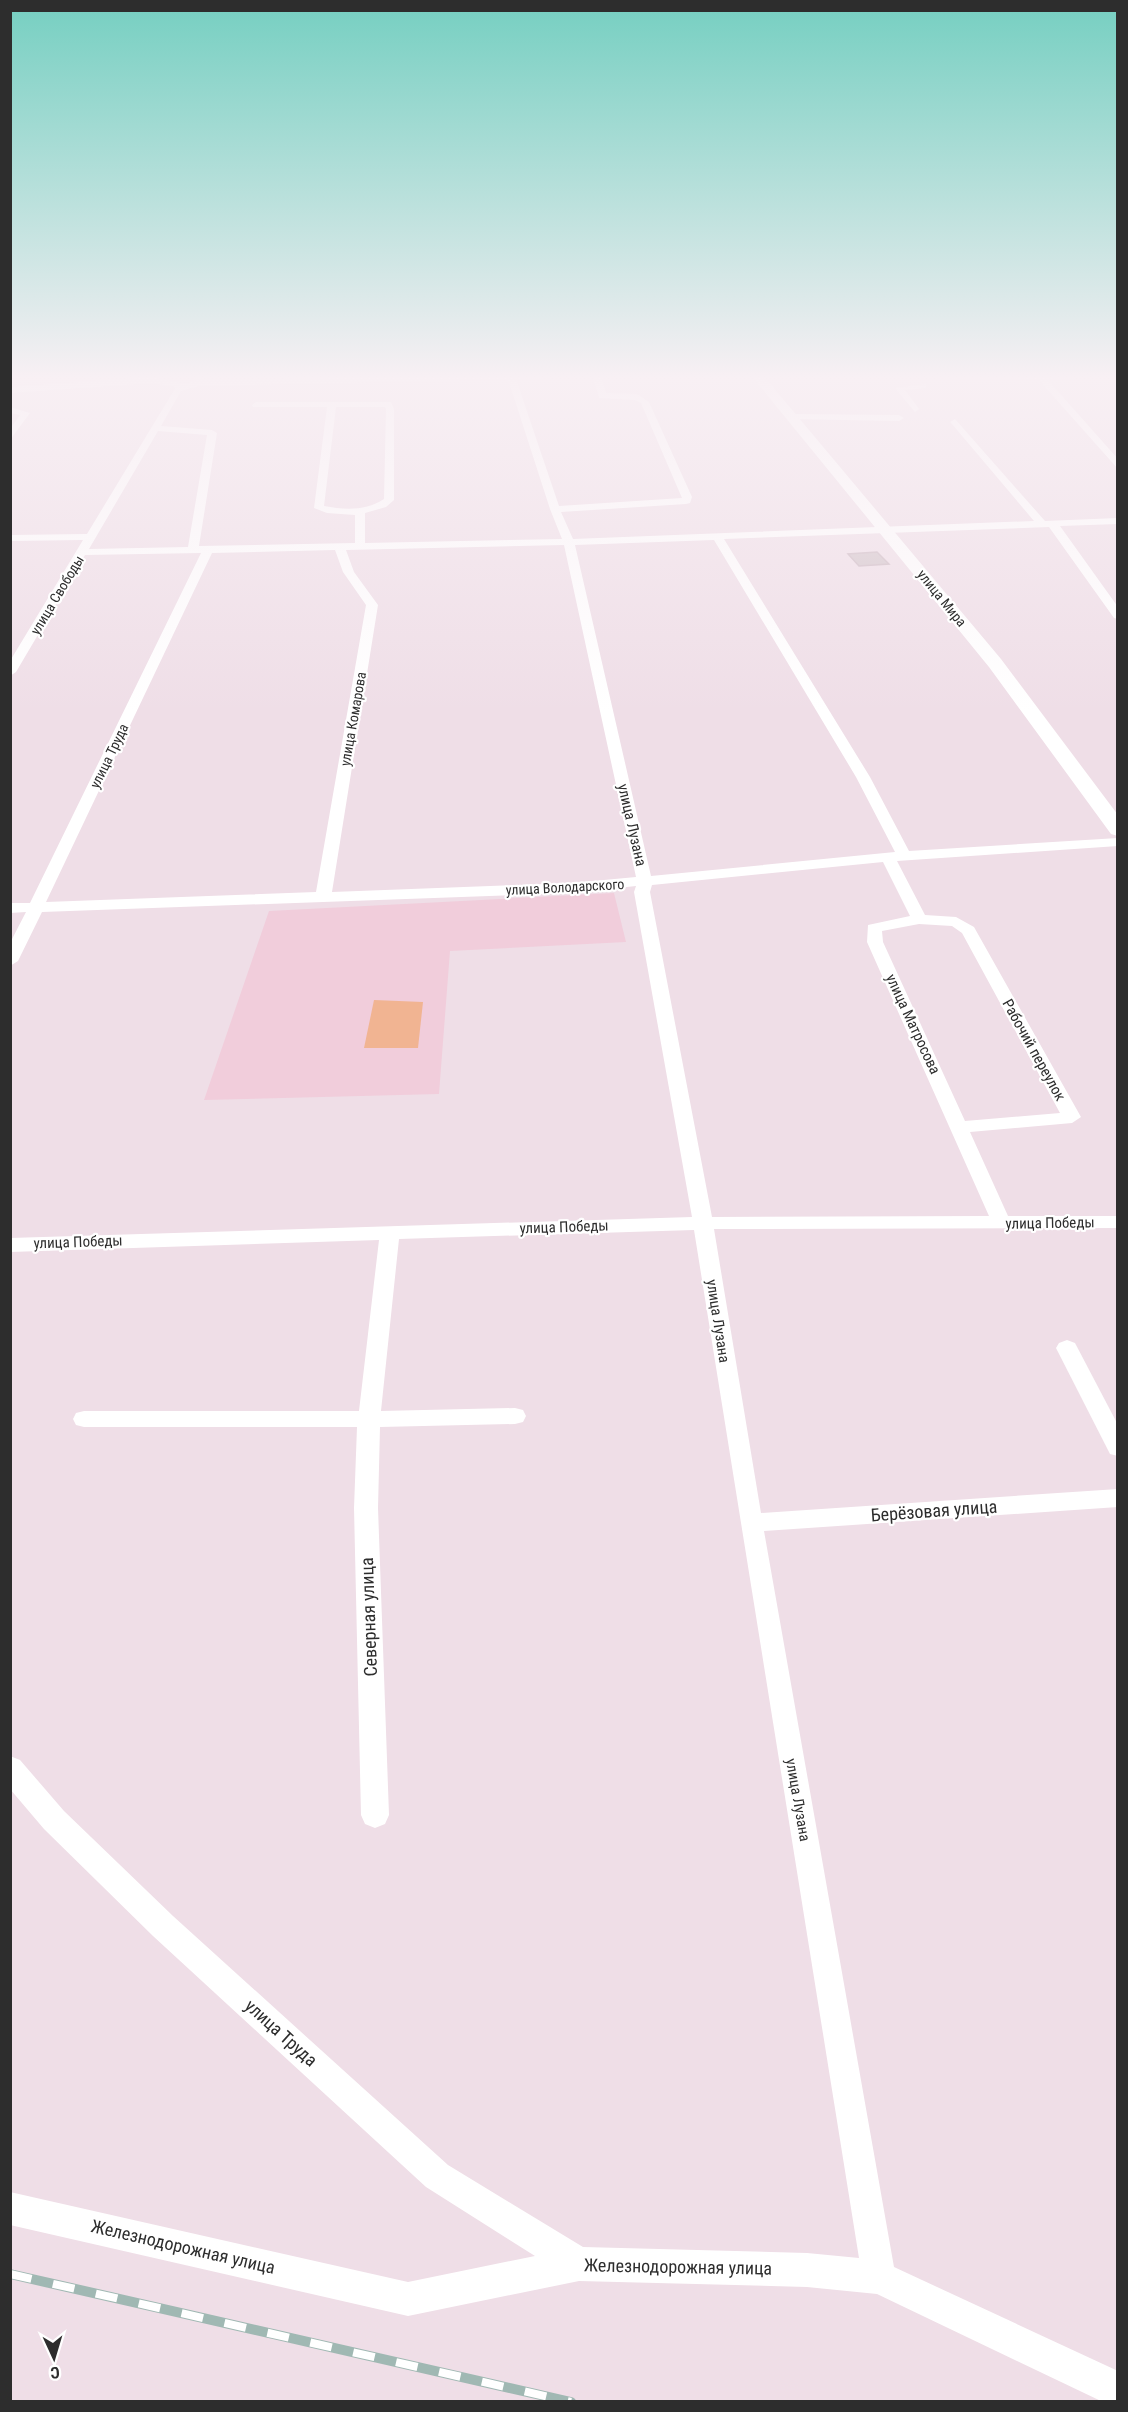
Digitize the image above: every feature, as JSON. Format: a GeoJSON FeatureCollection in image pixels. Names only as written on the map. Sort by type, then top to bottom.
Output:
{"type":"FeatureCollection","features":[{"type":"Feature","properties":{"kind":"main road","name":"улица Мира"},"geometry":{"type":"LineString","coordinates":[[849,487],[1002,672],[1118,830]]}},
{"type":"Feature","properties":{"kind":"street","name":"улица Свободы"},"geometry":{"type":"LineString","coordinates":[[10,672],[120,487]]}},
{"type":"Feature","properties":{"kind":"street"},"geometry":{"type":"LineString","coordinates":[[193,550],[203,487]]}},
{"type":"Feature","properties":{"kind":"street"},"geometry":{"type":"LineString","coordinates":[[321,487],[318,505],[324,509],[360,511],[380,506],[389,500],[389,487]]}},
{"type":"Feature","properties":{"kind":"street","name":"улица Лузана"},"geometry":{"type":"LineString","coordinates":[[548,487],[569,542],[645,883],[642,892],[703,1223],[751,1523],[879,2277]]}},
{"type":"Feature","properties":{"kind":"street"},"geometry":{"type":"LineString","coordinates":[[555,509],[686,501],[687,497],[682,487]]}},
{"type":"Feature","properties":{"kind":"street"},"geometry":{"type":"LineString","coordinates":[[1013,487],[1047,524],[1118,616]]}},
{"type":"Feature","properties":{"kind":"street"},"geometry":{"type":"LineString","coordinates":[[360,511],[360,548]]}},
{"type":"Feature","properties":{"kind":"street"},"geometry":{"type":"LineString","coordinates":[[82,552],[569,542],[1118,521]]}},
{"type":"Feature","properties":{"kind":"street"},"geometry":{"type":"LineString","coordinates":[[717,536],[863,777],[919,919]]}},
{"type":"Feature","properties":{"kind":"street"},"geometry":{"type":"LineString","coordinates":[[10,538],[91,537]]}},
{"type":"Feature","properties":{"kind":"street","name":"улица Комарова"},"geometry":{"type":"LineString","coordinates":[[323,897],[372,605],[349,572],[340,548]]}},
{"type":"Feature","properties":{"kind":"street","name":"улица Труда"},"geometry":{"type":"LineString","coordinates":[[10,962],[208,550]]}},
{"type":"Feature","properties":{"kind":"street","name":"улица Володарского"},"geometry":{"type":"LineString","coordinates":[[10,908],[645,883],[896,857],[1118,842]]}},
{"type":"Feature","properties":{"kind":"street","name":"Рабочий переулок"},"geometry":{"type":"LineString","coordinates":[[919,919],[956,922],[968,930],[1072,1117],[960,1127]]}},
{"type":"Feature","properties":{"kind":"street","name":"улица Матросова"},"geometry":{"type":"LineString","coordinates":[[919,919],[874,928],[875,942],[1002,1224]]}},
{"type":"Feature","properties":{"kind":"street","name":"улица Победы"},"geometry":{"type":"LineString","coordinates":[[10,1245],[703,1223],[1118,1222]]}},
{"type":"Feature","properties":{"kind":"street","name":"Северная улица"},"geometry":{"type":"LineString","coordinates":[[375,1815],[366,1508],[369,1419],[390,1232]]}},
{"type":"Feature","properties":{"kind":"street"},"geometry":{"type":"LineString","coordinates":[[1067,1348],[1118,1448]]}},
{"type":"Feature","properties":{"kind":"street"},"geometry":{"type":"LineString","coordinates":[[84,1419],[369,1419],[515,1416]]}},
{"type":"Feature","properties":{"kind":"street","name":"Берёзовая улица"},"geometry":{"type":"LineString","coordinates":[[751,1523],[1118,1498]]}},
{"type":"Feature","properties":{"kind":"street","name":"улица Труда"},"geometry":{"type":"LineString","coordinates":[[10,1768],[54,1820],[163,1926],[437,2176],[579,2264]]}},
{"type":"Feature","properties":{"kind":"street","name":"Железнодорожная улица"},"geometry":{"type":"LineString","coordinates":[[10,2208],[408,2299],[579,2264],[807,2270],[879,2277],[1118,2390]]}},
{"type":"Feature","properties":{"kind":"shaded area"},"geometry":{"type":"Polygon","coordinates":[[[614,893],[626,942],[450,951],[439,1094],[204,1100],[269,911],[614,893]]]}},
{"type":"Feature","properties":{"kind":"shaded area"},"geometry":{"type":"Polygon","coordinates":[[[374,1000],[423,1002],[418,1048],[364,1048],[374,1000]]]}},
{"type":"Feature","properties":{"kind":"building"},"geometry":{"type":"Polygon","coordinates":[[[877,552],[889,564],[859,566],[848,554],[877,552]]]}},
{"type":"Feature","properties":{"kind":"railway"},"geometry":{"type":"LineString","coordinates":[[10,2274],[571,2402]]}}]}
